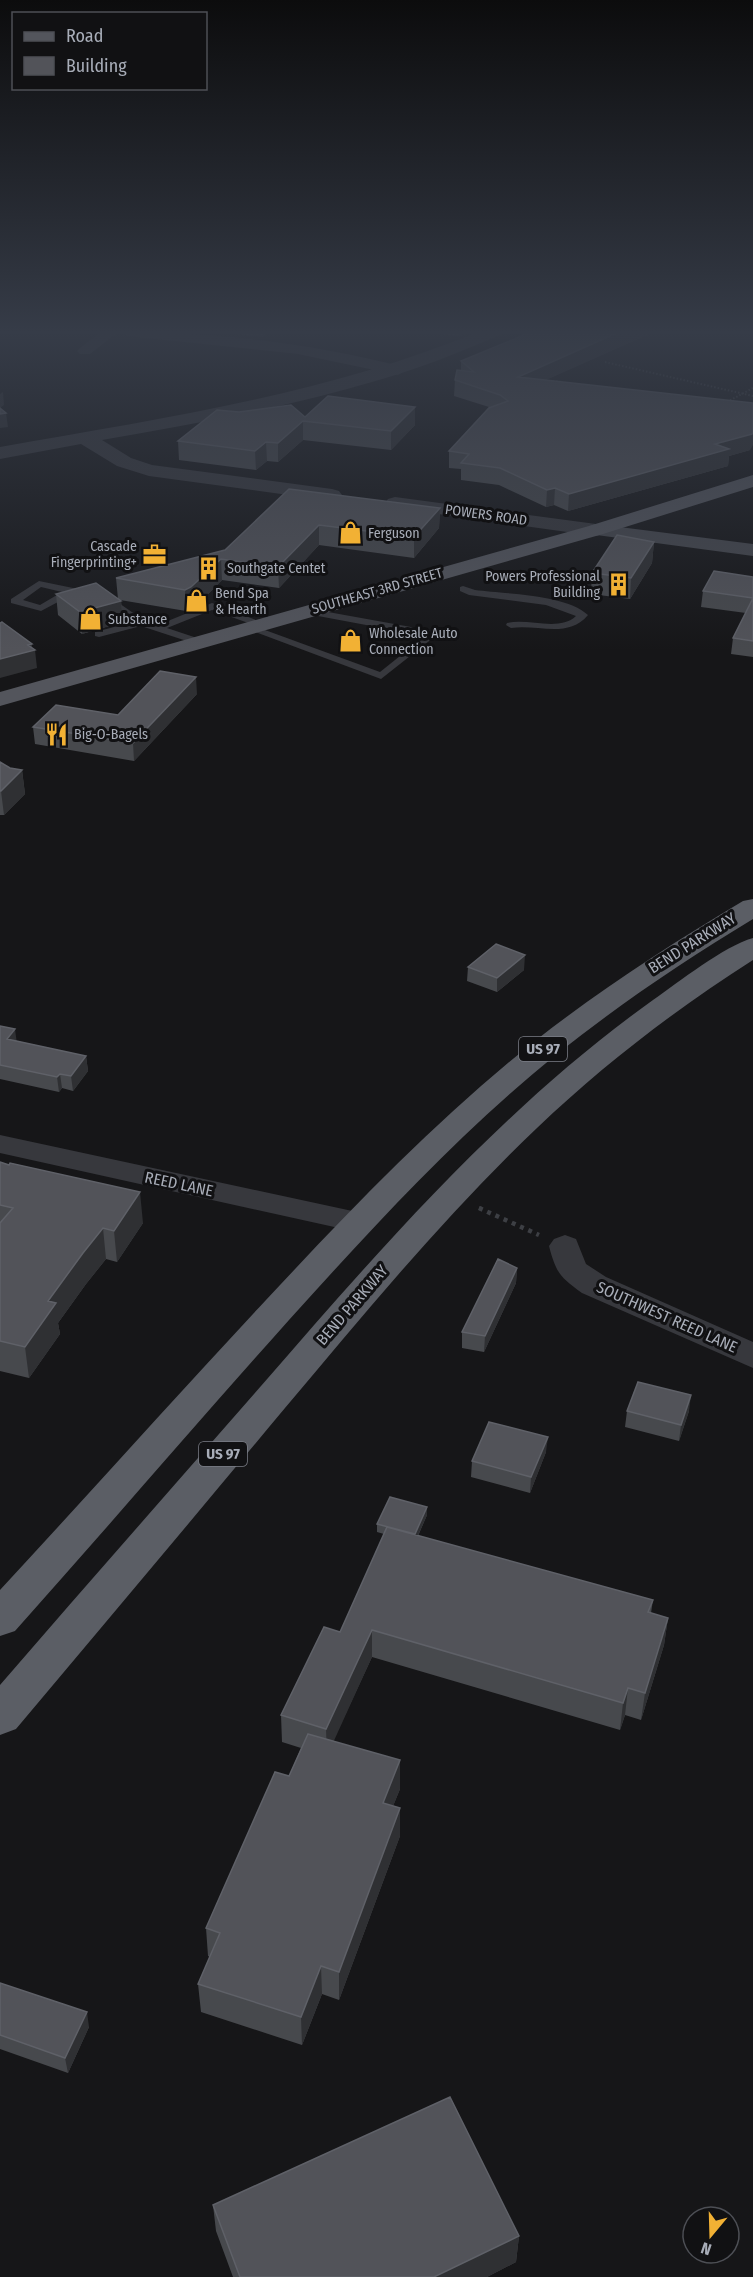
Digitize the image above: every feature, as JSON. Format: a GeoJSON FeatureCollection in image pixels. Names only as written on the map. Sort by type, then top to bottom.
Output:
{"type":"FeatureCollection","features":[{"type":"Feature","properties":{"kind":"highway","name":"BEND PARKWAY"},"geometry":{"type":"LineString","coordinates":[[0,1619],[357,1222],[456,1125],[555,1038],[651,968],[753,907]]}},
{"type":"Feature","properties":{"kind":"highway","name":"BEND PARKWAY"},"geometry":{"type":"LineString","coordinates":[[0,1716],[319,1342],[460,1186],[539,1109],[618,1040],[691,987],[753,947]]}},
{"type":"Feature","properties":{"kind":"main road","name":"SOUTHEAST 3RD STREET"},"geometry":{"type":"LineString","coordinates":[[0,699],[596,530],[753,481]]}},
{"type":"Feature","properties":{"kind":"main road"},"geometry":{"type":"LineString","coordinates":[[666,508],[693,542]]}},
{"type":"Feature","properties":{"kind":"main road","name":"POWERS ROAD"},"geometry":{"type":"LineString","coordinates":[[596,530],[753,550]]}},
{"type":"Feature","properties":{"kind":"street"},"geometry":{"type":"LineString","coordinates":[[0,453],[76,438]]}},
{"type":"Feature","properties":{"kind":"street"},"geometry":{"type":"LineString","coordinates":[[85,438],[124,462],[149,470],[355,498]]}},
{"type":"Feature","properties":{"kind":"street","name":"POWERS ROAD"},"geometry":{"type":"LineString","coordinates":[[377,501],[596,530]]}},
{"type":"Feature","properties":{"kind":"street","name":"REED LANE"},"geometry":{"type":"LineString","coordinates":[[0,1144],[357,1222]]}},
{"type":"Feature","properties":{"kind":"street","name":"SOUTHWEST REED LANE"},"geometry":{"type":"LineString","coordinates":[[565,1246],[571,1269],[594,1286],[753,1356]]}},
{"type":"Feature","properties":{"kind":"lane"},"geometry":{"type":"LineString","coordinates":[[72,590],[41,608],[15,601],[39,584],[72,590],[103,597],[141,623],[199,642]]}},
{"type":"Feature","properties":{"kind":"lane"},"geometry":{"type":"LineString","coordinates":[[463,589],[473,593],[559,605],[574,609],[583,615],[576,624],[567,627],[521,622],[511,625]]}},
{"type":"Feature","properties":{"kind":"lane"},"geometry":{"type":"LineString","coordinates":[[157,629],[212,606],[381,676],[433,634],[306,611]]}},
{"type":"Feature","properties":{"kind":"lane"},"geometry":{"type":"LineString","coordinates":[[99,634],[141,623]]}},
{"type":"Feature","properties":{"kind":"path"},"geometry":{"type":"LineString","coordinates":[[479,1208],[565,1246]]}},
{"type":"Feature","properties":{"kind":"building"},"geometry":{"type":"Polygon","coordinates":[[[181,438],[283,438],[278,443],[266,442],[255,451],[178,441],[181,438]]]}},
{"type":"Feature","properties":{"kind":"building"},"geometry":{"type":"Polygon","coordinates":[[[461,438],[736,438],[715,444],[729,449],[569,494],[555,488],[547,490],[500,468],[461,463],[469,454],[449,451],[461,438]]]}},
{"type":"Feature","properties":{"kind":"building"},"geometry":{"type":"Polygon","coordinates":[[[289,489],[440,508],[414,537],[319,525],[278,567],[221,559],[185,590],[116,578],[225,550],[289,489]]]}},
{"type":"Feature","properties":{"kind":"building"},"geometry":{"type":"Polygon","coordinates":[[[617,535],[654,542],[631,578],[592,573],[617,535]]]}},
{"type":"Feature","properties":{"kind":"building"},"geometry":{"type":"Polygon","coordinates":[[[714,571],[753,577],[753,598],[703,591],[714,571]]]}},
{"type":"Feature","properties":{"kind":"building"},"geometry":{"type":"Polygon","coordinates":[[[96,583],[121,601],[80,612],[56,594],[96,583]]]}},
{"type":"Feature","properties":{"kind":"building"},"geometry":{"type":"Polygon","coordinates":[[[753,598],[753,641],[733,638],[753,598]]]}},
{"type":"Feature","properties":{"kind":"building"},"geometry":{"type":"Polygon","coordinates":[[[2,622],[32,644],[28,645],[35,650],[0,659],[0,623],[2,622]]]}},
{"type":"Feature","properties":{"kind":"building"},"geometry":{"type":"Polygon","coordinates":[[[160,671],[196,677],[133,743],[33,727],[56,705],[118,715],[160,671]]]}},
{"type":"Feature","properties":{"kind":"building"},"geometry":{"type":"Polygon","coordinates":[[[0,762],[10,768],[22,770],[1,791],[0,791],[0,762]]]}},
{"type":"Feature","properties":{"kind":"building"},"geometry":{"type":"Polygon","coordinates":[[[496,944],[525,955],[497,978],[468,967],[496,944]]]}},
{"type":"Feature","properties":{"kind":"building"},"geometry":{"type":"Polygon","coordinates":[[[0,1026],[15,1029],[7,1039],[86,1056],[71,1076],[60,1074],[57,1077],[0,1065],[0,1026]]]}},
{"type":"Feature","properties":{"kind":"building"},"geometry":{"type":"Polygon","coordinates":[[[0,1162],[140,1192],[114,1231],[103,1228],[83,1253],[48,1301],[56,1303],[25,1347],[0,1341],[0,1223],[13,1208],[0,1205],[0,1162]]]}},
{"type":"Feature","properties":{"kind":"building"},"geometry":{"type":"Polygon","coordinates":[[[498,1259],[517,1268],[485,1336],[462,1332],[498,1259]]]}},
{"type":"Feature","properties":{"kind":"building"},"geometry":{"type":"Polygon","coordinates":[[[638,1382],[691,1395],[681,1425],[627,1411],[638,1382]]]}},
{"type":"Feature","properties":{"kind":"building"},"geometry":{"type":"Polygon","coordinates":[[[489,1422],[548,1437],[531,1477],[472,1461],[489,1422]]]}},
{"type":"Feature","properties":{"kind":"building"},"geometry":{"type":"Polygon","coordinates":[[[390,1497],[427,1507],[415,1534],[377,1524],[390,1497]]]}},
{"type":"Feature","properties":{"kind":"building"},"geometry":{"type":"Polygon","coordinates":[[[387,1527],[653,1600],[648,1612],[668,1618],[645,1693],[628,1688],[623,1703],[372,1630],[326,1729],[281,1715],[324,1627],[340,1632],[387,1527]]]}},
{"type":"Feature","properties":{"kind":"building"},"geometry":{"type":"Polygon","coordinates":[[[308,1734],[400,1760],[383,1803],[400,1808],[339,1972],[321,1966],[301,2017],[198,1984],[220,1933],[206,1928],[275,1772],[289,1776],[308,1734]]]}},
{"type":"Feature","properties":{"kind":"building"},"geometry":{"type":"Polygon","coordinates":[[[0,1983],[87,2012],[65,2058],[0,2035],[0,1983]]]}},
{"type":"Feature","properties":{"kind":"building"},"geometry":{"type":"Polygon","coordinates":[[[450,2097],[519,2236],[434,2277],[240,2277],[213,2205],[450,2097]]]}},
{"type":"Feature","properties":{"kind":"place","name":"Ferguson"},"geometry":{"type":"Point","coordinates":[350,533]}},
{"type":"Feature","properties":{"kind":"place","name":"Cascade Fingerprinting+"},"geometry":{"type":"Point","coordinates":[155,554]}},
{"type":"Feature","properties":{"kind":"place","name":"Southgate Centet"},"geometry":{"type":"Point","coordinates":[209,568]}},
{"type":"Feature","properties":{"kind":"place","name":"Powers Professional Building"},"geometry":{"type":"Point","coordinates":[618,584]}},
{"type":"Feature","properties":{"kind":"place","name":"Bend Spa & Hearth"},"geometry":{"type":"Point","coordinates":[197,601]}},
{"type":"Feature","properties":{"kind":"place","name":"Substance"},"geometry":{"type":"Point","coordinates":[90,619]}},
{"type":"Feature","properties":{"kind":"place","name":"Wholesale Auto Connection"},"geometry":{"type":"Point","coordinates":[351,641]}},
{"type":"Feature","properties":{"kind":"place","name":"Big-O-Bagels"},"geometry":{"type":"Point","coordinates":[56,734]}}]}
